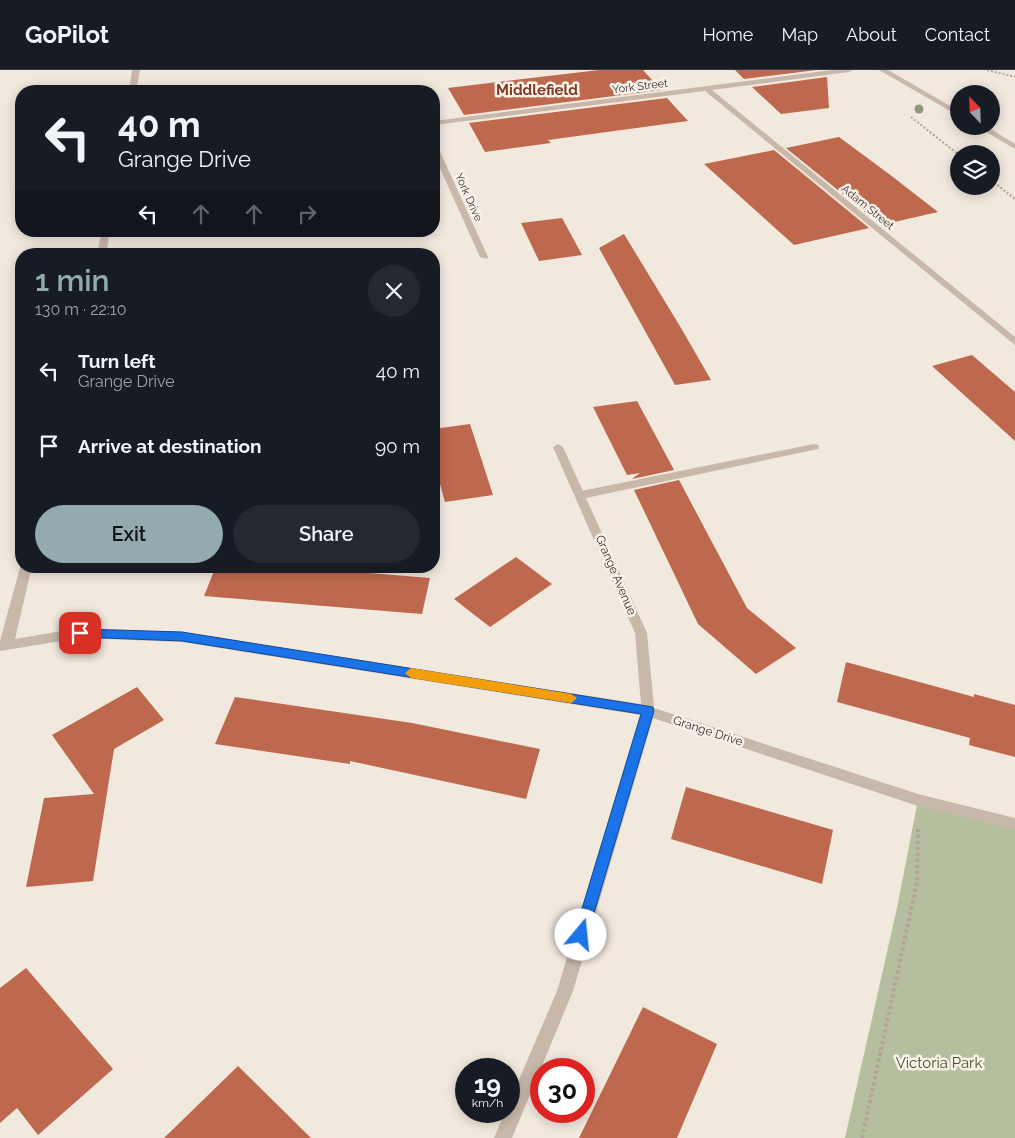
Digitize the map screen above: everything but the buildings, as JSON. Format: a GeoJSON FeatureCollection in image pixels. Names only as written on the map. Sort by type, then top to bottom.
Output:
{"type":"FeatureCollection","features":[{"type":"Feature","properties":{"kind":"street"},"geometry":{"type":"LineString","coordinates":[[134,85],[136,70]]}},
{"type":"Feature","properties":{"kind":"street","name":"York Street"},"geometry":{"type":"LineString","coordinates":[[440,122],[849,70]]}},
{"type":"Feature","properties":{"kind":"street"},"geometry":{"type":"LineString","coordinates":[[883,70],[950,109]]}},
{"type":"Feature","properties":{"kind":"street","name":"Adam Street"},"geometry":{"type":"LineString","coordinates":[[706,88],[1015,342]]}},
{"type":"Feature","properties":{"kind":"street"},"geometry":{"type":"LineString","coordinates":[[995,135],[1015,147]]}},
{"type":"Feature","properties":{"kind":"street","name":"York Drive"},"geometry":{"type":"LineString","coordinates":[[440,160],[484,257]]}},
{"type":"Feature","properties":{"kind":"street"},"geometry":{"type":"LineString","coordinates":[[581,495],[814,446]]}},
{"type":"Feature","properties":{"kind":"street","name":"Grange Avenue"},"geometry":{"type":"LineString","coordinates":[[558,447],[581,495],[640,633],[648,711]]}},
{"type":"Feature","properties":{"kind":"street"},"geometry":{"type":"LineString","coordinates":[[4,645],[24,573]]}},
{"type":"Feature","properties":{"kind":"street","name":"Grange Drive"},"geometry":{"type":"LineString","coordinates":[[4,645],[80,633],[182,636],[648,711],[918,800],[1015,824]]}},
{"type":"Feature","properties":{"kind":"street"},"geometry":{"type":"LineString","coordinates":[[503,1138],[565,991],[648,711]]}},
{"type":"Feature","properties":{"kind":"path"},"geometry":{"type":"LineString","coordinates":[[987,70],[1015,78]]}},
{"type":"Feature","properties":{"kind":"path"},"geometry":{"type":"LineString","coordinates":[[1000,187],[1015,199]]}},
{"type":"Feature","properties":{"kind":"path"},"geometry":{"type":"LineString","coordinates":[[862,1138],[918,882],[918,800]]}},
{"type":"Feature","properties":{"kind":"green space","name":"Victoria Park"},"geometry":{"type":"Polygon","coordinates":[[[918,800],[1015,824],[1015,1138],[845,1138],[897,908],[918,800]]]}},
{"type":"Feature","properties":{"kind":"slow traffic"},"geometry":{"type":"LineString","coordinates":[[411,673],[571,698]]}},
{"type":"Feature","properties":{"kind":"district","name":"Middlefield"},"geometry":{"type":"Point","coordinates":[537,90]}},
{"type":"Feature","properties":{"kind":"route"},"geometry":{"type":"LineString","coordinates":[[80,633],[182,636],[648,711],[581,935]]}}]}
